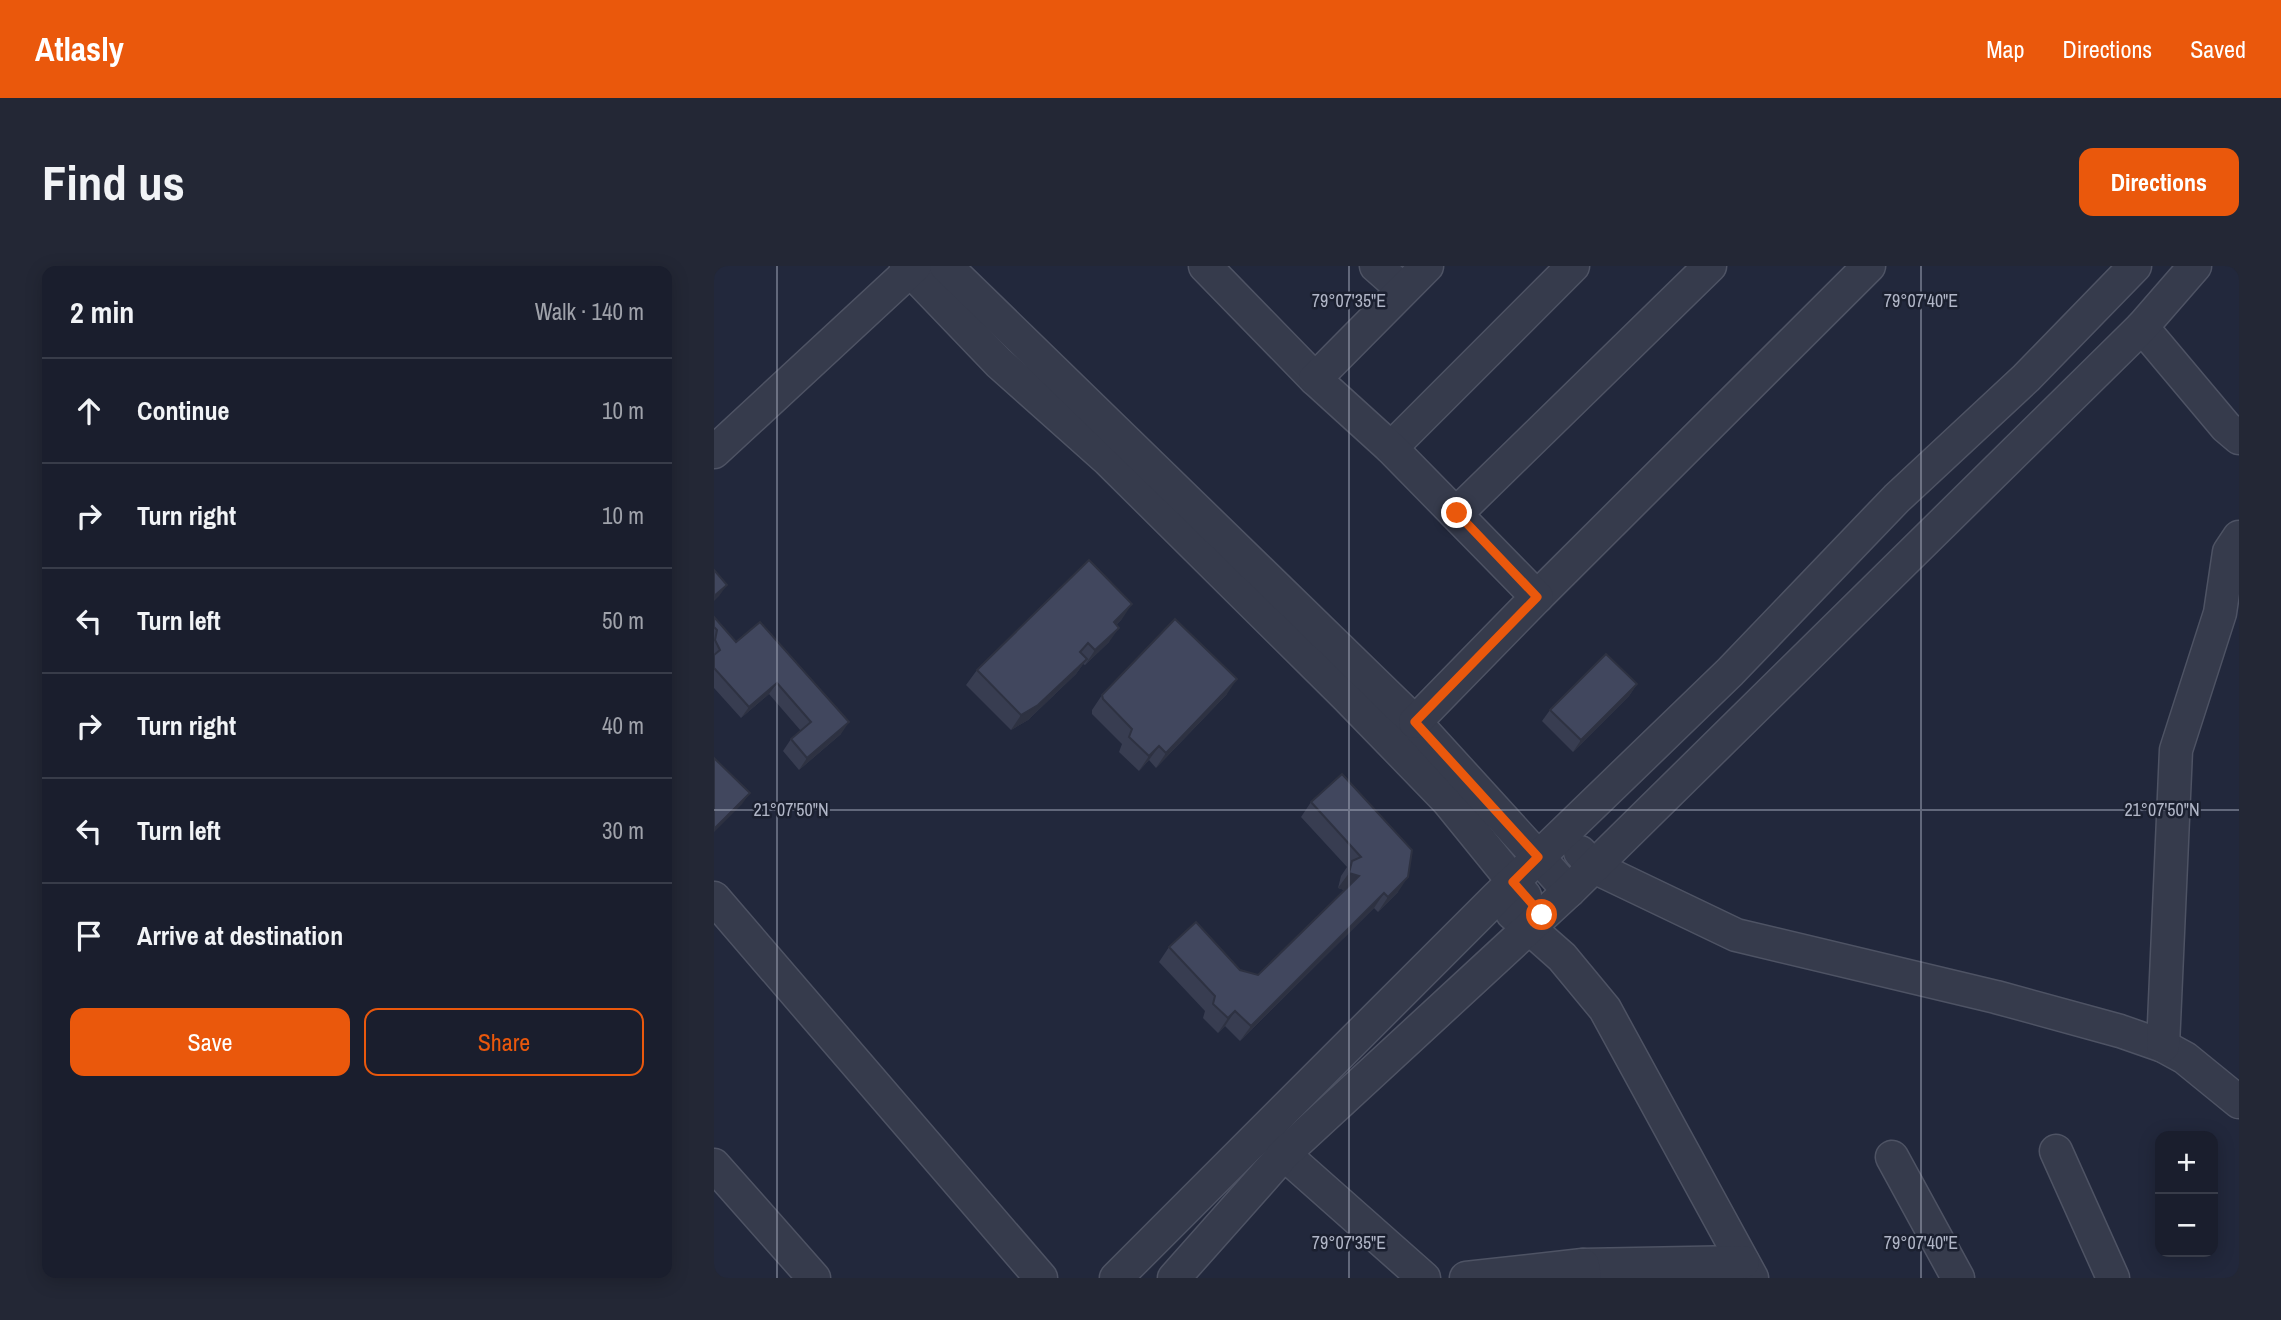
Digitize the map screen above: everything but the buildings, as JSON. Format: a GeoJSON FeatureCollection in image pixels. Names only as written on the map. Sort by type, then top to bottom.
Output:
{"type":"FeatureCollection","features":[{"type":"Feature","properties":{"kind":"street"},"geometry":{"type":"LineString","coordinates":[[946,266],[1415,722],[1569,891]]}},
{"type":"Feature","properties":{"kind":"street"},"geometry":{"type":"LineString","coordinates":[[1205,266],[1315,379],[1457,513],[1537,597]]}},
{"type":"Feature","properties":{"kind":"street"},"geometry":{"type":"LineString","coordinates":[[1376,266],[1402,289]]}},
{"type":"Feature","properties":{"kind":"street"},"geometry":{"type":"LineString","coordinates":[[1315,379],[1427,266]]}},
{"type":"Feature","properties":{"kind":"street"},"geometry":{"type":"LineString","coordinates":[[1391,448],[1573,266]]}},
{"type":"Feature","properties":{"kind":"street"},"geometry":{"type":"LineString","coordinates":[[1457,513],[1710,266]]}},
{"type":"Feature","properties":{"kind":"street"},"geometry":{"type":"LineString","coordinates":[[1415,722],[1869,266]]}},
{"type":"Feature","properties":{"kind":"street"},"geometry":{"type":"LineString","coordinates":[[1116,1278],[1504,890],[1730,672],[1897,498],[2026,377],[2135,266]]}},
{"type":"Feature","properties":{"kind":"street"},"geometry":{"type":"LineString","coordinates":[[1174,1278],[1284,1154],[1594,867],[2142,327],[2195,266]]}},
{"type":"Feature","properties":{"kind":"street"},"geometry":{"type":"LineString","coordinates":[[714,452],[910,267],[999,363],[1108,460],[1346,695],[1447,800],[1504,890],[1535,921],[1605,1009],[1748,1270],[1584,1271],[1466,1278]]}},
{"type":"Feature","properties":{"kind":"street"},"geometry":{"type":"LineString","coordinates":[[2142,327],[2226,427],[2239,438]]}},
{"type":"Feature","properties":{"kind":"street"},"geometry":{"type":"LineString","coordinates":[[2163,1046],[2176,750],[2220,613],[2229,552],[2239,537]]}},
{"type":"Feature","properties":{"kind":"street"},"geometry":{"type":"LineString","coordinates":[[1562,833],[1594,867],[1736,935],[1996,997],[2120,1031],[2163,1046],[2185,1058],[2239,1102]]}},
{"type":"Feature","properties":{"kind":"street"},"geometry":{"type":"LineString","coordinates":[[714,898],[1041,1278]]}},
{"type":"Feature","properties":{"kind":"street"},"geometry":{"type":"LineString","coordinates":[[2056,1150],[2113,1278]]}},
{"type":"Feature","properties":{"kind":"street"},"geometry":{"type":"LineString","coordinates":[[1284,1154],[1424,1278]]}},
{"type":"Feature","properties":{"kind":"street"},"geometry":{"type":"LineString","coordinates":[[1892,1157],[1958,1278]]}},
{"type":"Feature","properties":{"kind":"street"},"geometry":{"type":"LineString","coordinates":[[714,1166],[814,1278]]}},
{"type":"Feature","properties":{"kind":"route"},"geometry":{"type":"LineString","coordinates":[[1457,513],[1537,597],[1415,722],[1538,857],[1513,882],[1542,915]]}}]}
